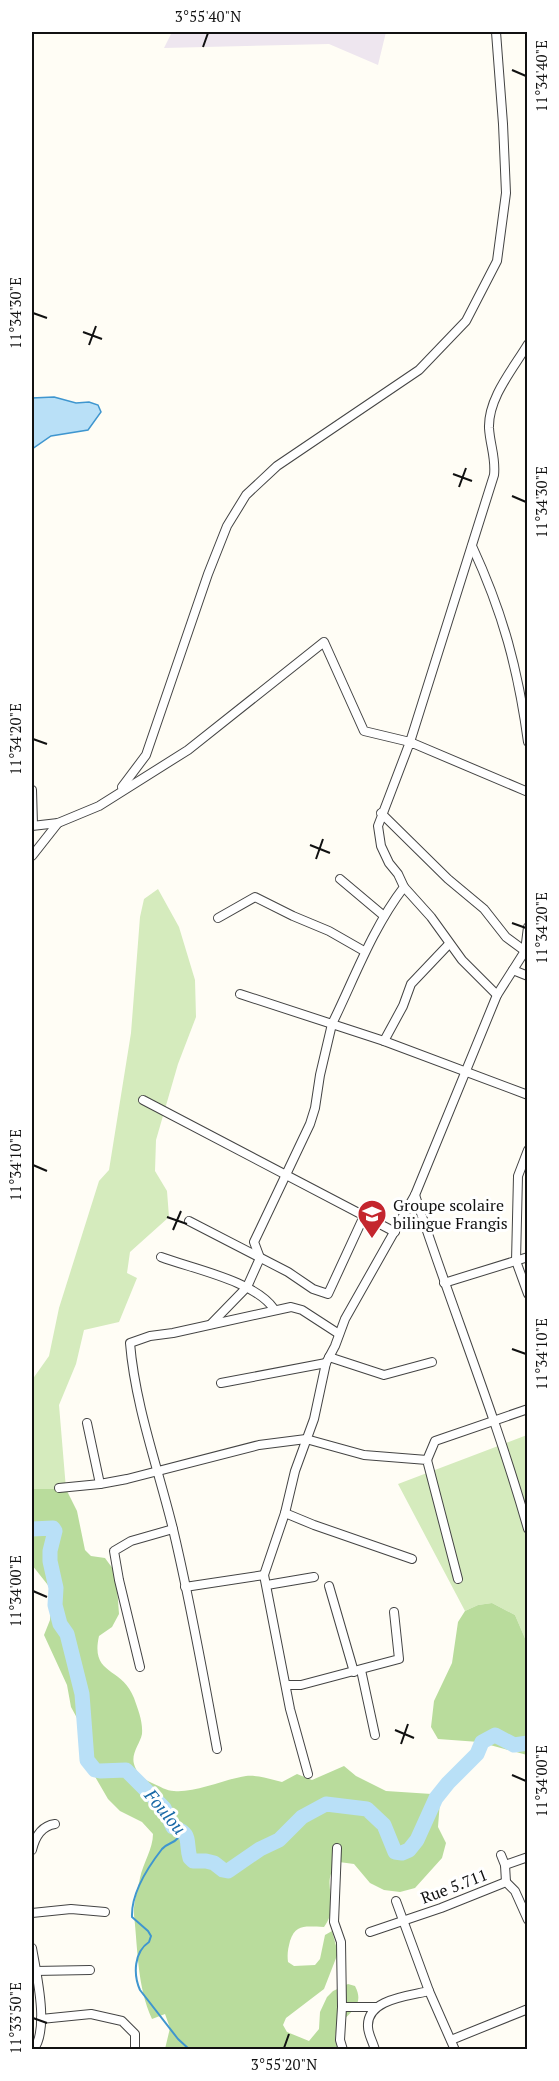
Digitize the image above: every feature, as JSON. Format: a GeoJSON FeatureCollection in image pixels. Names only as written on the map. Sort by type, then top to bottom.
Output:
{"type":"FeatureCollection","features":[{"type":"Feature","properties":{"kind":"street"},"geometry":{"type":"LineString","coordinates":[[116,794],[146,754],[208,574],[227,526],[246,495],[277,466],[419,370],[466,321],[497,261],[506,193],[496,32]]}},
{"type":"Feature","properties":{"kind":"street"},"geometry":{"type":"LineString","coordinates":[[497,995],[462,960],[431,916],[404,887],[381,846],[378,826],[381,813],[410,742],[494,475],[495,462],[489,429],[490,412],[500,390],[528,344]]}},
{"type":"Feature","properties":{"kind":"street"},"geometry":{"type":"LineString","coordinates":[[472,546],[497,603],[515,662],[528,742]]}},
{"type":"Feature","properties":{"kind":"street"},"geometry":{"type":"LineString","coordinates":[[32,790],[32,826],[58,823],[99,806],[188,750],[324,642],[364,730],[410,742],[528,792]]}},
{"type":"Feature","properties":{"kind":"street"},"geometry":{"type":"LineString","coordinates":[[381,813],[448,879],[484,909],[506,937],[526,951]]}},
{"type":"Feature","properties":{"kind":"street"},"geometry":{"type":"LineString","coordinates":[[32,856],[58,823]]}},
{"type":"Feature","properties":{"kind":"street"},"geometry":{"type":"LineString","coordinates":[[340,879],[384,916]]}},
{"type":"Feature","properties":{"kind":"street"},"geometry":{"type":"LineString","coordinates":[[211,1324],[246,1287],[260,1258],[254,1242],[310,1124],[332,1024],[364,951],[404,887]]}},
{"type":"Feature","properties":{"kind":"street"},"geometry":{"type":"LineString","coordinates":[[218,918],[255,897],[329,931],[364,951]]}},
{"type":"Feature","properties":{"kind":"street"},"geometry":{"type":"LineString","coordinates":[[308,1774],[290,1709],[264,1575],[314,1419],[328,1360],[345,1319],[415,1195],[497,995],[526,951],[528,927]]}},
{"type":"Feature","properties":{"kind":"street"},"geometry":{"type":"LineString","coordinates":[[384,1041],[403,1006],[411,984],[449,944]]}},
{"type":"Feature","properties":{"kind":"street"},"geometry":{"type":"LineString","coordinates":[[513,970],[528,976]]}},
{"type":"Feature","properties":{"kind":"street"},"geometry":{"type":"LineString","coordinates":[[240,994],[384,1041],[528,1095]]}},
{"type":"Feature","properties":{"kind":"street"},"geometry":{"type":"LineString","coordinates":[[142,1100],[394,1232]]}},
{"type":"Feature","properties":{"kind":"street"},"geometry":{"type":"LineString","coordinates":[[528,1150],[518,1176],[516,1261],[528,1294]]}},
{"type":"Feature","properties":{"kind":"street"},"geometry":{"type":"LineString","coordinates":[[415,1195],[512,1472],[528,1529]]}},
{"type":"Feature","properties":{"kind":"street"},"geometry":{"type":"LineString","coordinates":[[189,1221],[288,1272],[313,1289],[328,1294],[364,1216]]}},
{"type":"Feature","properties":{"kind":"street"},"geometry":{"type":"LineString","coordinates":[[161,1257],[246,1287],[267,1299],[274,1309]]}},
{"type":"Feature","properties":{"kind":"street"},"geometry":{"type":"LineString","coordinates":[[444,1283],[528,1257]]}},
{"type":"Feature","properties":{"kind":"street"},"geometry":{"type":"LineString","coordinates":[[217,1749],[193,1616],[159,1471],[142,1411],[130,1343],[150,1336],[291,1307],[302,1310],[339,1334]]}},
{"type":"Feature","properties":{"kind":"street"},"geometry":{"type":"LineString","coordinates":[[221,1383],[328,1360],[384,1375],[432,1362]]}},
{"type":"Feature","properties":{"kind":"street"},"geometry":{"type":"LineString","coordinates":[[458,1579],[427,1460],[435,1441],[528,1409]]}},
{"type":"Feature","properties":{"kind":"street"},"geometry":{"type":"LineString","coordinates":[[87,1423],[100,1484]]}},
{"type":"Feature","properties":{"kind":"street"},"geometry":{"type":"LineString","coordinates":[[59,1488],[100,1484],[259,1445],[306,1440],[364,1455],[427,1460]]}},
{"type":"Feature","properties":{"kind":"street"},"geometry":{"type":"LineString","coordinates":[[285,1513],[412,1559]]}},
{"type":"Feature","properties":{"kind":"street"},"geometry":{"type":"LineString","coordinates":[[140,1667],[118,1580],[114,1551],[130,1541],[173,1529]]}},
{"type":"Feature","properties":{"kind":"street"},"geometry":{"type":"LineString","coordinates":[[185,1587],[264,1575]]}},
{"type":"Feature","properties":{"kind":"street"},"geometry":{"type":"LineString","coordinates":[[267,1585],[314,1577]]}},
{"type":"Feature","properties":{"kind":"street"},"geometry":{"type":"LineString","coordinates":[[329,1586],[358,1671],[375,1735]]}},
{"type":"Feature","properties":{"kind":"street"},"geometry":{"type":"LineString","coordinates":[[287,1685],[301,1685],[399,1659],[394,1612]]}},
{"type":"Feature","properties":{"kind":"street"},"geometry":{"type":"LineString","coordinates":[[32,1850],[34,1842],[44,1828],[55,1824]]}},
{"type":"Feature","properties":{"kind":"street"},"geometry":{"type":"LineString","coordinates":[[337,1848],[334,1922],[341,1942],[340,2040],[343,2049]]}},
{"type":"Feature","properties":{"kind":"street"},"geometry":{"type":"LineString","coordinates":[[501,1856],[505,1865],[506,1882]]}},
{"type":"Feature","properties":{"kind":"street"},"geometry":{"type":"LineString","coordinates":[[505,1865],[528,1857]]}},
{"type":"Feature","properties":{"kind":"street","name":"Rue 5.711"},"geometry":{"type":"LineString","coordinates":[[370,1932],[506,1882],[515,1891],[528,1920]]}},
{"type":"Feature","properties":{"kind":"street"},"geometry":{"type":"LineString","coordinates":[[396,1901],[429,1991],[455,2049]]}},
{"type":"Feature","properties":{"kind":"street"},"geometry":{"type":"LineString","coordinates":[[32,1913],[71,1909],[105,1912]]}},
{"type":"Feature","properties":{"kind":"street"},"geometry":{"type":"LineString","coordinates":[[32,1948],[41,2004],[41,2019],[36,2046],[33,2049]]}},
{"type":"Feature","properties":{"kind":"street"},"geometry":{"type":"LineString","coordinates":[[36,1971],[90,1970]]}},
{"type":"Feature","properties":{"kind":"street"},"geometry":{"type":"LineString","coordinates":[[375,2049],[368,2027],[369,2017],[376,2007],[385,2002],[429,1991]]}},
{"type":"Feature","properties":{"kind":"street"},"geometry":{"type":"LineString","coordinates":[[342,2007],[376,2007]]}},
{"type":"Feature","properties":{"kind":"street"},"geometry":{"type":"LineString","coordinates":[[451,2040],[528,2009]]}},
{"type":"Feature","properties":{"kind":"street"},"geometry":{"type":"LineString","coordinates":[[41,2019],[92,2014],[122,2021],[135,2034],[135,2049]]}},
{"type":"Feature","properties":{"kind":"shaded area"},"geometry":{"type":"Polygon","coordinates":[[[172,32],[386,32],[378,65],[329,44],[164,48],[172,32]]]}},
{"type":"Feature","properties":{"kind":"green space"},"geometry":{"type":"Polygon","coordinates":[[[158,889],[179,927],[195,980],[196,1017],[178,1064],[156,1140],[155,1171],[167,1191],[169,1217],[130,1252],[127,1273],[137,1278],[119,1322],[84,1330],[76,1364],[59,1405],[66,1489],[32,1489],[32,1380],[49,1356],[59,1308],[99,1181],[109,1170],[131,1033],[140,917],[144,899],[158,889]]]}},
{"type":"Feature","properties":{"kind":"green space"},"geometry":{"type":"Polygon","coordinates":[[[527,1435],[527,1643],[515,1615],[492,1603],[478,1605],[465,1611],[398,1484],[527,1435]]]}},
{"type":"Feature","properties":{"kind":"green space"},"geometry":{"type":"Polygon","coordinates":[[[32,1489],[66,1489],[77,1511],[85,1550],[91,1556],[105,1558],[116,1573],[119,1614],[112,1627],[99,1636],[97,1649],[103,1665],[122,1680],[134,1698],[140,1716],[142,1734],[133,1760],[137,1771],[143,1778],[171,1791],[182,1791],[246,1776],[282,1782],[297,1774],[312,1780],[344,1766],[356,1776],[386,1791],[447,1795],[440,1801],[438,1827],[446,1843],[442,1858],[415,1888],[400,1892],[384,1890],[370,1883],[354,1864],[339,1862],[330,1877],[331,1909],[324,1927],[303,1927],[292,1935],[288,1962],[294,1966],[315,1965],[320,1959],[325,1935],[332,1931],[338,1953],[324,1989],[286,2018],[283,2025],[287,2032],[309,2041],[319,2029],[320,2012],[327,1997],[333,1991],[348,1984],[355,1986],[358,1996],[357,2004],[337,2029],[335,2038],[338,2049],[165,2049],[170,2028],[165,2014],[152,2019],[143,1994],[134,1915],[140,1878],[153,1834],[142,1822],[120,1811],[108,1799],[90,1768],[86,1756],[89,1740],[71,1707],[67,1685],[44,1635],[50,1620],[51,1589],[32,1565],[32,1489]]]}},
{"type":"Feature","properties":{"kind":"green space"},"geometry":{"type":"Polygon","coordinates":[[[492,1603],[515,1615],[527,1643],[527,1755],[479,1742],[438,1739],[431,1727],[434,1701],[452,1663],[458,1622],[465,1611],[478,1605],[492,1603]]]}},
{"type":"Feature","properties":{"kind":"water"},"geometry":{"type":"Polygon","coordinates":[[[54,397],[76,403],[89,402],[98,405],[101,412],[88,430],[51,436],[32,449],[32,398],[54,397]]]}},
{"type":"Feature","properties":{"kind":"waterway","name":"Foulou"},"geometry":{"type":"LineString","coordinates":[[32,1529],[53,1528],[55,1531],[50,1551],[56,1588],[55,1605],[60,1624],[67,1634],[82,1694],[87,1760],[95,1770],[126,1770],[164,1808],[173,1827],[186,1836],[190,1858],[193,1861],[214,1863],[228,1871],[260,1849],[279,1840],[302,1817],[326,1804],[367,1809],[384,1825],[395,1852],[402,1853],[409,1850],[417,1840],[436,1798],[477,1754],[482,1742],[495,1735],[514,1745],[528,1743]]}},
{"type":"Feature","properties":{"kind":"waterway"},"geometry":{"type":"LineString","coordinates":[[180,1830],[178,1838],[162,1849],[146,1872],[134,1899],[132,1917],[151,1936],[149,1942],[140,1951],[136,1964],[136,1977],[140,1990],[178,2039],[190,2050]]}},
{"type":"Feature","properties":{"kind":"place","name":"Groupe scolaire bilingue Frangis"},"geometry":{"type":"Point","coordinates":[372,1240]}}]}
